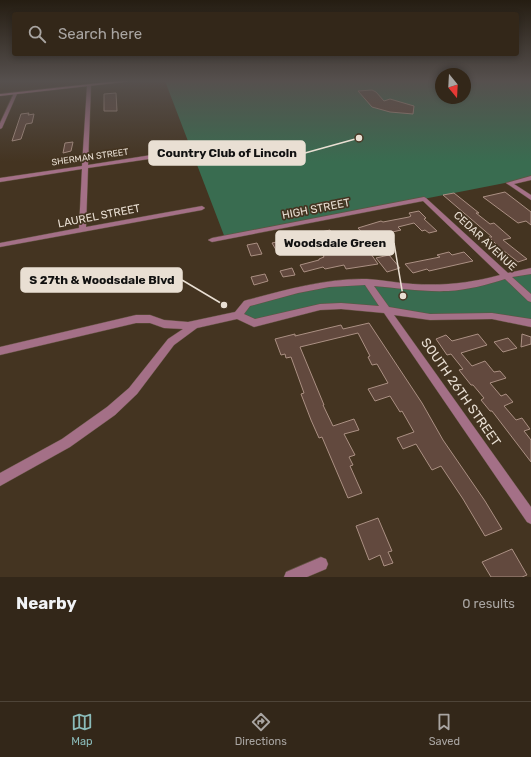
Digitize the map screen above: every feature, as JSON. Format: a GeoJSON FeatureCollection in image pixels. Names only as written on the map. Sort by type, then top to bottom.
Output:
{"type":"FeatureCollection","features":[{"type":"Feature","properties":{"kind":"street"},"geometry":{"type":"LineString","coordinates":[[0,128],[8,108]]}},
{"type":"Feature","properties":{"kind":"street"},"geometry":{"type":"LineString","coordinates":[[82,230],[88,108]]}},
{"type":"Feature","properties":{"kind":"street","name":"SHERMAN STREET"},"geometry":{"type":"LineString","coordinates":[[0,180],[183,152]]}},
{"type":"Feature","properties":{"kind":"street"},"geometry":{"type":"LineString","coordinates":[[531,178],[510,183],[531,198]]}},
{"type":"Feature","properties":{"kind":"street","name":"HIGH STREET"},"geometry":{"type":"LineString","coordinates":[[212,240],[424,199]]}},
{"type":"Feature","properties":{"kind":"street","name":"CEDAR AVENUE"},"geometry":{"type":"LineString","coordinates":[[424,199],[531,299]]}},
{"type":"Feature","properties":{"kind":"street","name":"LAUREL STREET"},"geometry":{"type":"LineString","coordinates":[[0,245],[202,208]]}},
{"type":"Feature","properties":{"kind":"street"},"geometry":{"type":"LineString","coordinates":[[0,480],[66,443],[111,411],[133,391],[171,342],[190,329],[238,315],[247,303],[329,284],[367,282],[412,288],[448,288],[479,284],[506,276],[531,271]]}},
{"type":"Feature","properties":{"kind":"street","name":"SOUTH 26TH STREET"},"geometry":{"type":"LineString","coordinates":[[367,282],[531,518]]}},
{"type":"Feature","properties":{"kind":"street"},"geometry":{"type":"LineString","coordinates":[[238,315],[254,323],[320,307],[341,306],[430,316],[492,316],[531,323]]}},
{"type":"Feature","properties":{"kind":"street"},"geometry":{"type":"LineString","coordinates":[[0,351],[136,319],[150,319],[176,326],[200,325]]}},
{"type":"Feature","properties":{"kind":"street"},"geometry":{"type":"LineString","coordinates":[[291,577],[321,564]]}},
{"type":"Feature","properties":{"kind":"green space"},"geometry":{"type":"Polygon","coordinates":[[[175,108],[531,108],[531,178],[225,238],[175,108]]]}},
{"type":"Feature","properties":{"kind":"green space"},"geometry":{"type":"Polygon","coordinates":[[[531,271],[531,323],[508,318],[452,317],[320,307],[254,323],[238,315],[246,304],[348,282],[432,289],[531,271]]]}},
{"type":"Feature","properties":{"kind":"building"},"geometry":{"type":"Polygon","coordinates":[[[104,108],[117,108],[117,111],[104,111],[104,108]]]}},
{"type":"Feature","properties":{"kind":"building"},"geometry":{"type":"Polygon","coordinates":[[[375,108],[414,108],[413,114],[390,112],[375,108]]]}},
{"type":"Feature","properties":{"kind":"building"},"geometry":{"type":"Polygon","coordinates":[[[29,113],[28,115],[34,114],[32,123],[26,124],[21,139],[12,141],[21,114],[29,113]]]}},
{"type":"Feature","properties":{"kind":"building"},"geometry":{"type":"Polygon","coordinates":[[[73,142],[71,151],[63,153],[65,143],[73,142]]]}},
{"type":"Feature","properties":{"kind":"building"},"geometry":{"type":"Polygon","coordinates":[[[505,192],[531,212],[531,225],[526,221],[518,223],[483,197],[505,192]]]}},
{"type":"Feature","properties":{"kind":"building"},"geometry":{"type":"Polygon","coordinates":[[[454,193],[479,213],[476,213],[490,224],[494,223],[511,238],[503,240],[527,259],[518,262],[503,251],[489,237],[492,237],[443,195],[454,193]]]}},
{"type":"Feature","properties":{"kind":"building"},"geometry":{"type":"Polygon","coordinates":[[[419,211],[426,218],[424,219],[437,231],[429,233],[425,230],[422,231],[414,223],[398,227],[401,230],[367,238],[358,228],[381,221],[383,222],[409,217],[411,216],[409,213],[419,211]]]}},
{"type":"Feature","properties":{"kind":"building"},"geometry":{"type":"Polygon","coordinates":[[[330,230],[337,240],[297,248],[298,250],[279,255],[272,243],[330,230]]]}},
{"type":"Feature","properties":{"kind":"building"},"geometry":{"type":"Polygon","coordinates":[[[257,243],[262,254],[251,256],[247,245],[257,243]]]}},
{"type":"Feature","properties":{"kind":"building"},"geometry":{"type":"Polygon","coordinates":[[[366,247],[378,264],[346,269],[344,265],[325,269],[323,267],[304,272],[300,265],[319,260],[324,257],[323,255],[366,247]]]}},
{"type":"Feature","properties":{"kind":"building"},"geometry":{"type":"Polygon","coordinates":[[[449,252],[452,255],[464,252],[473,261],[413,273],[405,264],[440,257],[437,255],[449,252]]]}},
{"type":"Feature","properties":{"kind":"building"},"geometry":{"type":"Polygon","coordinates":[[[389,255],[400,268],[387,272],[376,258],[389,255]]]}},
{"type":"Feature","properties":{"kind":"building"},"geometry":{"type":"Polygon","coordinates":[[[292,268],[295,275],[283,277],[280,271],[292,268]]]}},
{"type":"Feature","properties":{"kind":"building"},"geometry":{"type":"Polygon","coordinates":[[[265,274],[268,281],[254,285],[251,277],[265,274]]]}},
{"type":"Feature","properties":{"kind":"building"},"geometry":{"type":"Polygon","coordinates":[[[369,323],[422,403],[443,440],[485,501],[502,529],[485,536],[441,466],[432,470],[416,444],[403,449],[397,438],[414,432],[402,411],[400,412],[390,396],[375,401],[368,389],[388,383],[377,364],[372,365],[368,357],[370,356],[358,333],[300,347],[333,426],[354,419],[359,430],[344,434],[355,455],[349,457],[353,465],[350,466],[362,493],[348,498],[322,437],[319,438],[311,420],[301,394],[304,393],[291,357],[286,358],[285,354],[281,355],[275,339],[295,334],[295,336],[341,325],[343,329],[369,323]]]}},
{"type":"Feature","properties":{"kind":"building"},"geometry":{"type":"Polygon","coordinates":[[[478,334],[487,345],[461,353],[472,366],[485,361],[494,372],[500,371],[506,378],[490,383],[501,396],[506,394],[513,402],[504,406],[516,420],[522,418],[530,429],[524,431],[531,440],[531,462],[492,411],[490,411],[481,400],[484,398],[459,370],[463,369],[451,354],[447,355],[436,339],[446,335],[452,341],[478,334]]]}},
{"type":"Feature","properties":{"kind":"building"},"geometry":{"type":"Polygon","coordinates":[[[522,334],[531,337],[531,344],[521,347],[522,334]]]}},
{"type":"Feature","properties":{"kind":"building"},"geometry":{"type":"Polygon","coordinates":[[[508,338],[517,348],[503,352],[494,342],[508,338]]]}},
{"type":"Feature","properties":{"kind":"building"},"geometry":{"type":"Polygon","coordinates":[[[378,518],[392,551],[388,552],[393,563],[384,566],[380,555],[369,560],[356,526],[378,518]]]}},
{"type":"Feature","properties":{"kind":"building"},"geometry":{"type":"Polygon","coordinates":[[[512,549],[527,575],[522,577],[491,577],[482,562],[512,549]]]}},
{"type":"Feature","properties":{"kind":"place","name":"Country Club of Lincoln"},"geometry":{"type":"Point","coordinates":[359,138]}},
{"type":"Feature","properties":{"kind":"place","name":"Woodsdale Green"},"geometry":{"type":"Point","coordinates":[403,296]}},
{"type":"Feature","properties":{"kind":"place","name":"S 27th & Woodsdale Blvd"},"geometry":{"type":"Point","coordinates":[224,305]}}]}
